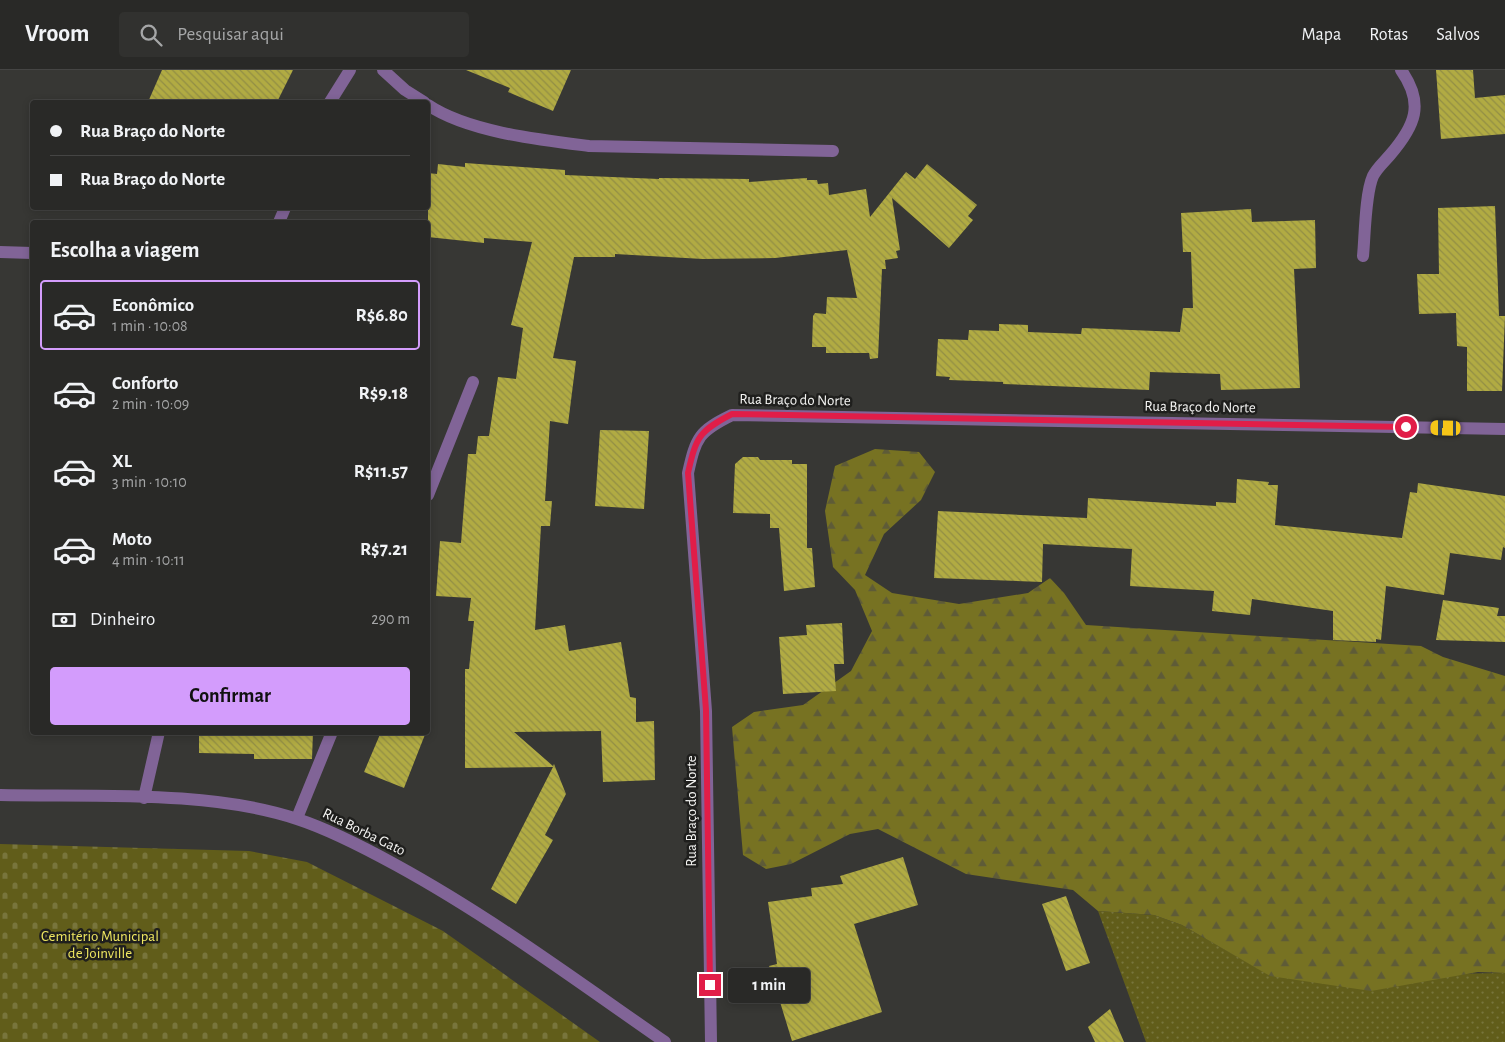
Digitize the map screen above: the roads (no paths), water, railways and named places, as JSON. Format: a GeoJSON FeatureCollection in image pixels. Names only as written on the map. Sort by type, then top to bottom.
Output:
{"type":"FeatureCollection","features":[{"type":"Feature","properties":{"kind":"street"},"geometry":{"type":"LineString","coordinates":[[331,100],[350,70]]}},
{"type":"Feature","properties":{"kind":"street"},"geometry":{"type":"LineString","coordinates":[[383,70],[405,90],[421,100]]}},
{"type":"Feature","properties":{"kind":"street"},"geometry":{"type":"LineString","coordinates":[[1362,256],[1373,177],[1408,131],[1414,116],[1416,99],[1411,84],[1401,70]]}},
{"type":"Feature","properties":{"kind":"street"},"geometry":{"type":"LineString","coordinates":[[430,106],[475,126],[554,142],[589,146],[833,151]]}},
{"type":"Feature","properties":{"kind":"street"},"geometry":{"type":"LineString","coordinates":[[0,252],[30,252]]}},
{"type":"Feature","properties":{"kind":"street"},"geometry":{"type":"LineString","coordinates":[[430,490],[473,382]]}},
{"type":"Feature","properties":{"kind":"street","name":"Rua Braço do Norte"},"geometry":{"type":"LineString","coordinates":[[711,1042],[706,710],[688,473],[694,445],[708,426],[732,414],[1505,429]]}},
{"type":"Feature","properties":{"kind":"street"},"geometry":{"type":"LineString","coordinates":[[144,798],[158,735]]}},
{"type":"Feature","properties":{"kind":"street"},"geometry":{"type":"LineString","coordinates":[[297,818],[331,735]]}},
{"type":"Feature","properties":{"kind":"street","name":"Rua Borba Gato"},"geometry":{"type":"LineString","coordinates":[[0,795],[197,800],[242,806],[297,818],[361,846],[461,902],[665,1042]]}},
{"type":"Feature","properties":{"kind":"park label","name":"Cemitério Municipal de Joinville"},"geometry":{"type":"Point","coordinates":[100,944]}}]}
